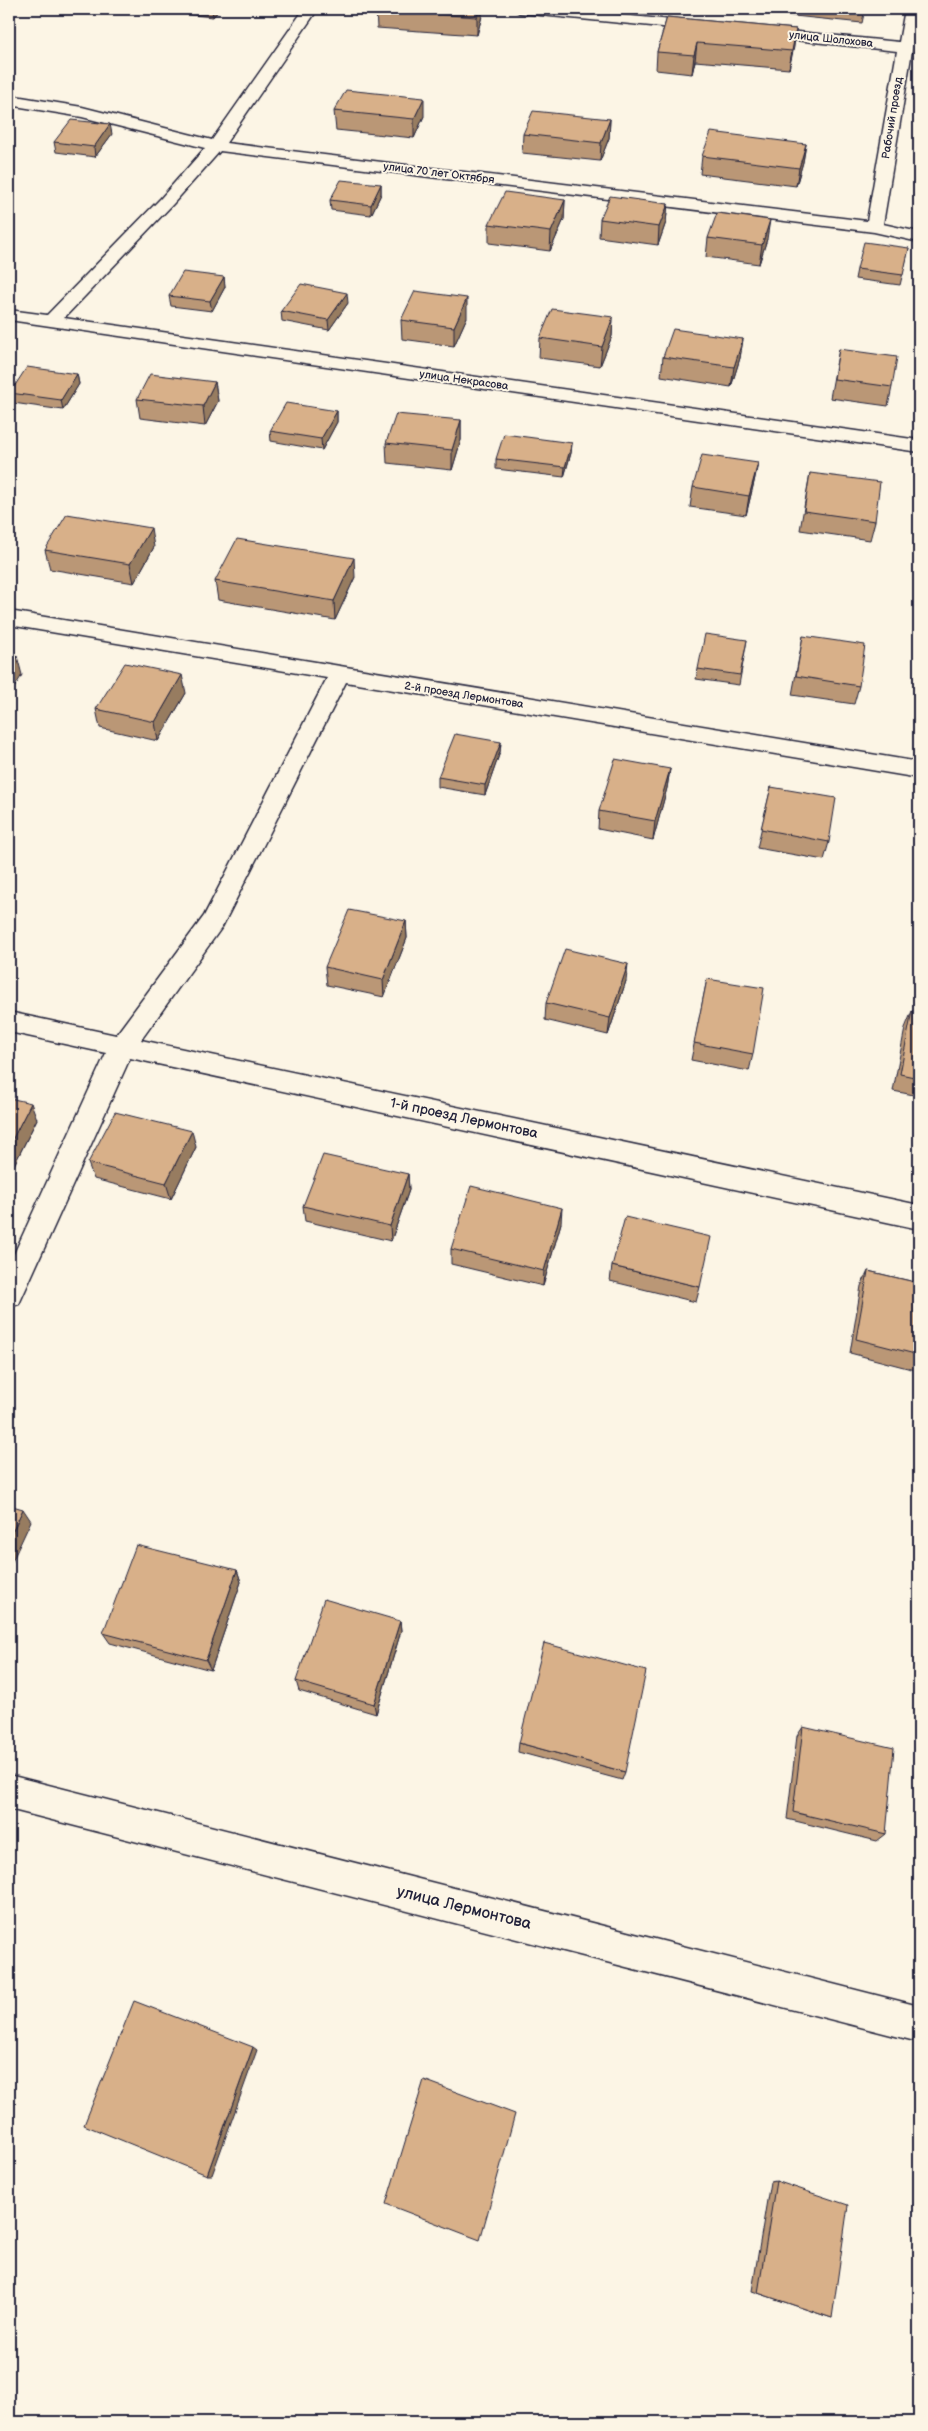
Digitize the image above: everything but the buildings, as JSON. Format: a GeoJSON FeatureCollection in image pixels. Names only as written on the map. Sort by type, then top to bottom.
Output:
{"type":"FeatureCollection","features":[{"type":"Feature","properties":{"kind":"street"},"geometry":{"type":"LineString","coordinates":[[52,320],[167,201],[216,146],[311,9]]}},
{"type":"Feature","properties":{"kind":"street"},"geometry":{"type":"LineString","coordinates":[[520,9],[716,28]]}},
{"type":"Feature","properties":{"kind":"street","name":"Рабочий проезд"},"geometry":{"type":"LineString","coordinates":[[874,227],[903,46],[912,9]]}},
{"type":"Feature","properties":{"kind":"street","name":"улица Шолохова"},"geometry":{"type":"LineString","coordinates":[[746,31],[903,46]]}},
{"type":"Feature","properties":{"kind":"street","name":"улица 70 лет Октября"},"geometry":{"type":"LineString","coordinates":[[9,100],[82,112],[216,146],[874,227],[919,237]]}},
{"type":"Feature","properties":{"kind":"street","name":"улица Некрасова"},"geometry":{"type":"LineString","coordinates":[[9,315],[919,446]]}},
{"type":"Feature","properties":{"kind":"street","name":"2-й проезд Лермонтова"},"geometry":{"type":"LineString","coordinates":[[9,618],[339,675],[919,770]]}},
{"type":"Feature","properties":{"kind":"street"},"geometry":{"type":"LineString","coordinates":[[9,1295],[123,1044],[213,921],[339,675]]}},
{"type":"Feature","properties":{"kind":"street","name":"1-й проезд Лермонтова"},"geometry":{"type":"LineString","coordinates":[[9,1022],[123,1044],[919,1217]]}},
{"type":"Feature","properties":{"kind":"street","name":"улица Лермонтова"},"geometry":{"type":"LineString","coordinates":[[9,1792],[919,2024]]}}]}
